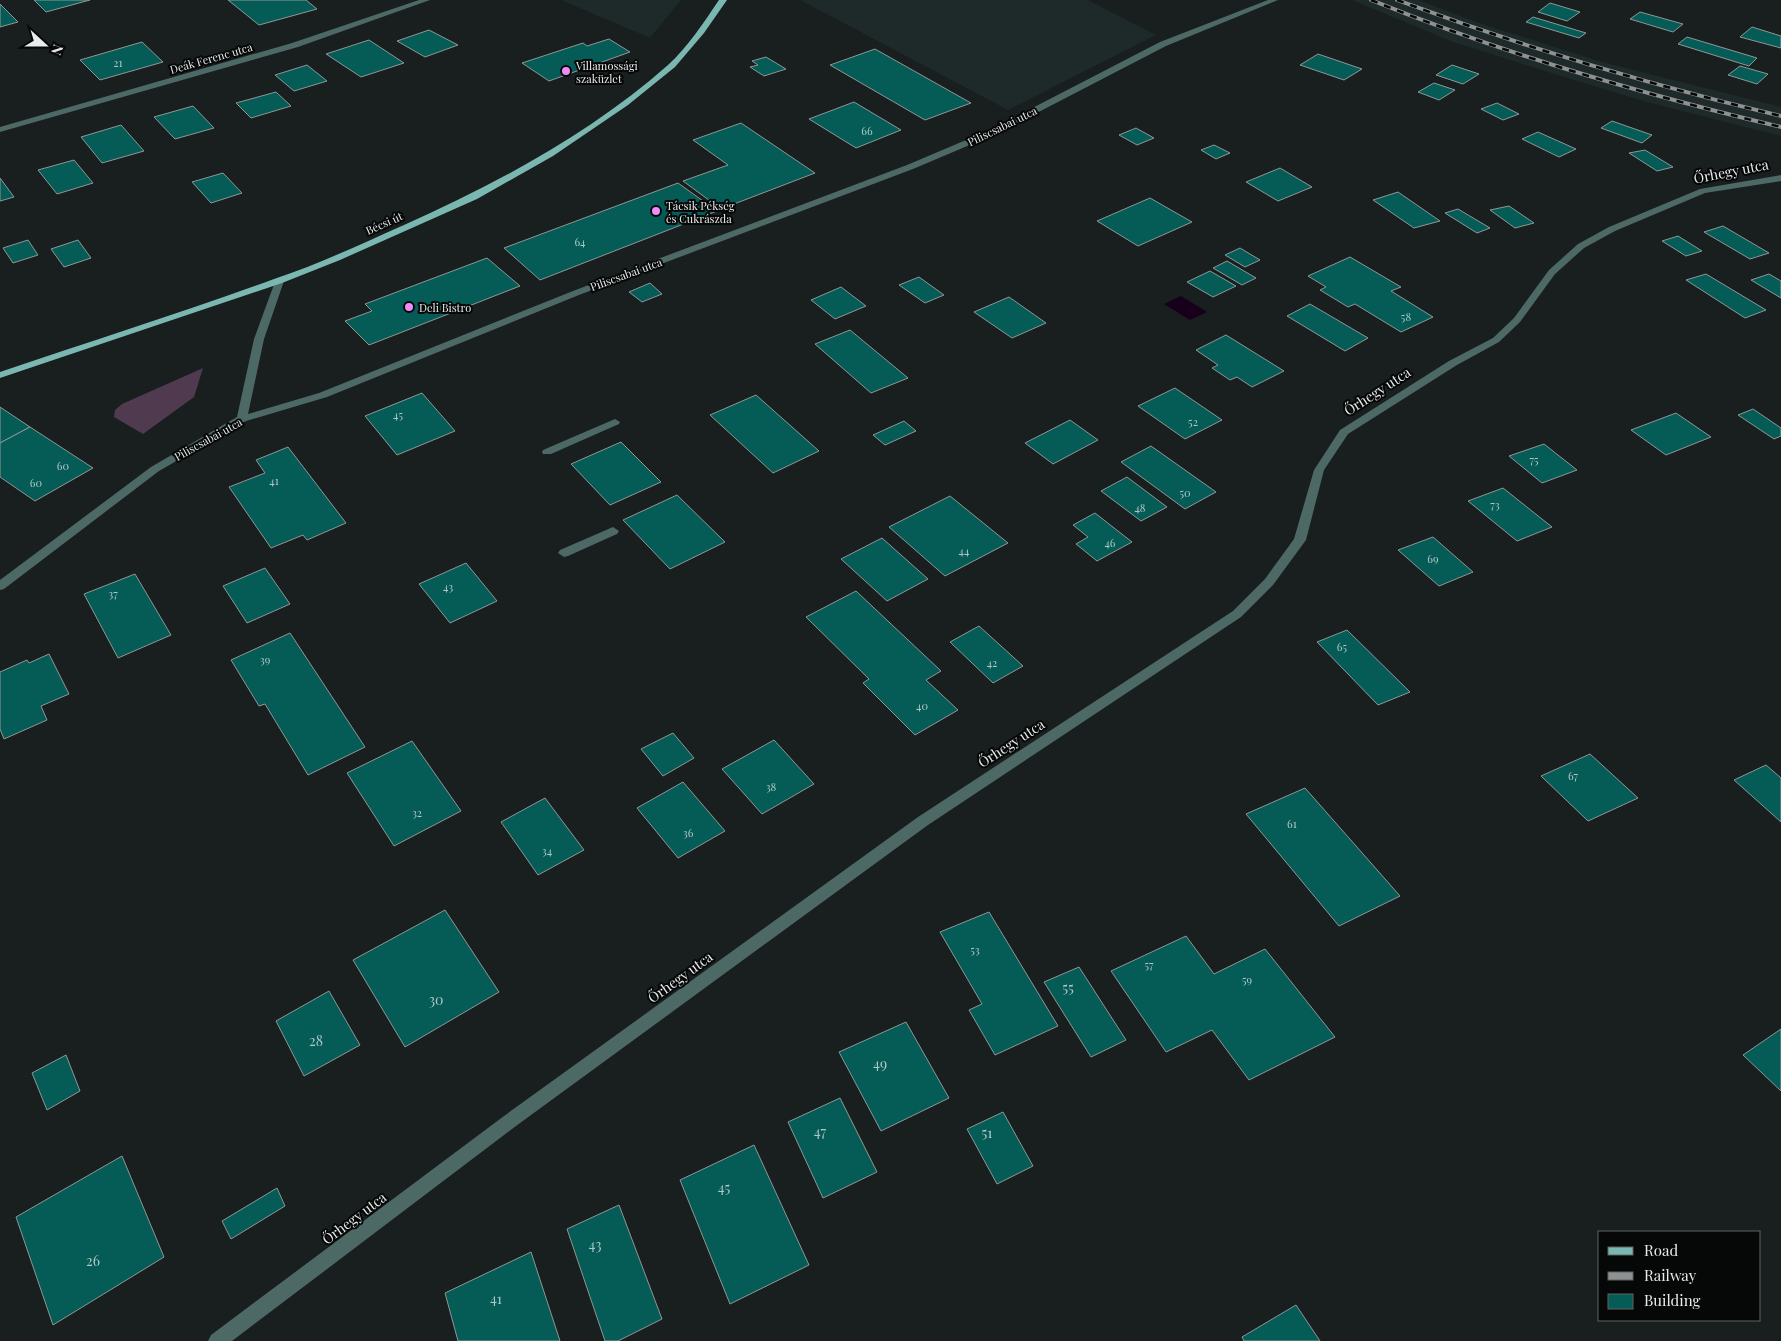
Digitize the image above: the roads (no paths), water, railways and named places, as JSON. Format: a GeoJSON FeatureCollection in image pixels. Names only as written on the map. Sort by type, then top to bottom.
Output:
{"type":"FeatureCollection","features":[{"type":"Feature","properties":{"kind":"main road","name":"Bécsi út"},"geometry":{"type":"LineString","coordinates":[[0,375],[278,281],[337,258],[474,197],[550,154],[625,104],[672,65],[701,31],[723,0]]}},
{"type":"Feature","properties":{"kind":"street","name":"Deák Ferenc utca"},"geometry":{"type":"LineString","coordinates":[[0,130],[295,45],[426,0]]}},
{"type":"Feature","properties":{"kind":"street","name":"Piliscsabai utca"},"geometry":{"type":"LineString","coordinates":[[0,586],[155,469],[242,419],[323,395],[576,293],[910,168],[988,134],[1163,44],[1274,0]]}},
{"type":"Feature","properties":{"kind":"street","name":"Őrhegy utca"},"geometry":{"type":"LineString","coordinates":[[217,1341],[510,1121],[923,821],[1237,614],[1269,582],[1300,540],[1320,470],[1344,432],[1445,368],[1496,340],[1517,320],[1552,272],[1581,246],[1612,229],[1703,191],[1781,178]]}},
{"type":"Feature","properties":{"kind":"street"},"geometry":{"type":"LineString","coordinates":[[242,419],[259,339],[278,281]]}},
{"type":"Feature","properties":{"kind":"street"},"geometry":{"type":"LineString","coordinates":[[547,452],[616,422]]}},
{"type":"Feature","properties":{"kind":"street"},"geometry":{"type":"LineString","coordinates":[[564,554],[613,531]]}},
{"type":"Feature","properties":{"kind":"railway"},"geometry":{"type":"LineString","coordinates":[[1371,0],[1471,38],[1573,71],[1625,87],[1781,127]]}},
{"type":"Feature","properties":{"kind":"railway"},"geometry":{"type":"LineString","coordinates":[[1397,0],[1492,34],[1587,64],[1781,116]]}},
{"type":"Feature","properties":{"kind":"place","name":"Villamossági szaküzlet"},"geometry":{"type":"Point","coordinates":[566,71]}},
{"type":"Feature","properties":{"kind":"place","name":"Tácsik Pékség és Cukrászda"},"geometry":{"type":"Point","coordinates":[656,211]}},
{"type":"Feature","properties":{"kind":"place","name":"Deli Bistro"},"geometry":{"type":"Point","coordinates":[409,307]}}]}
